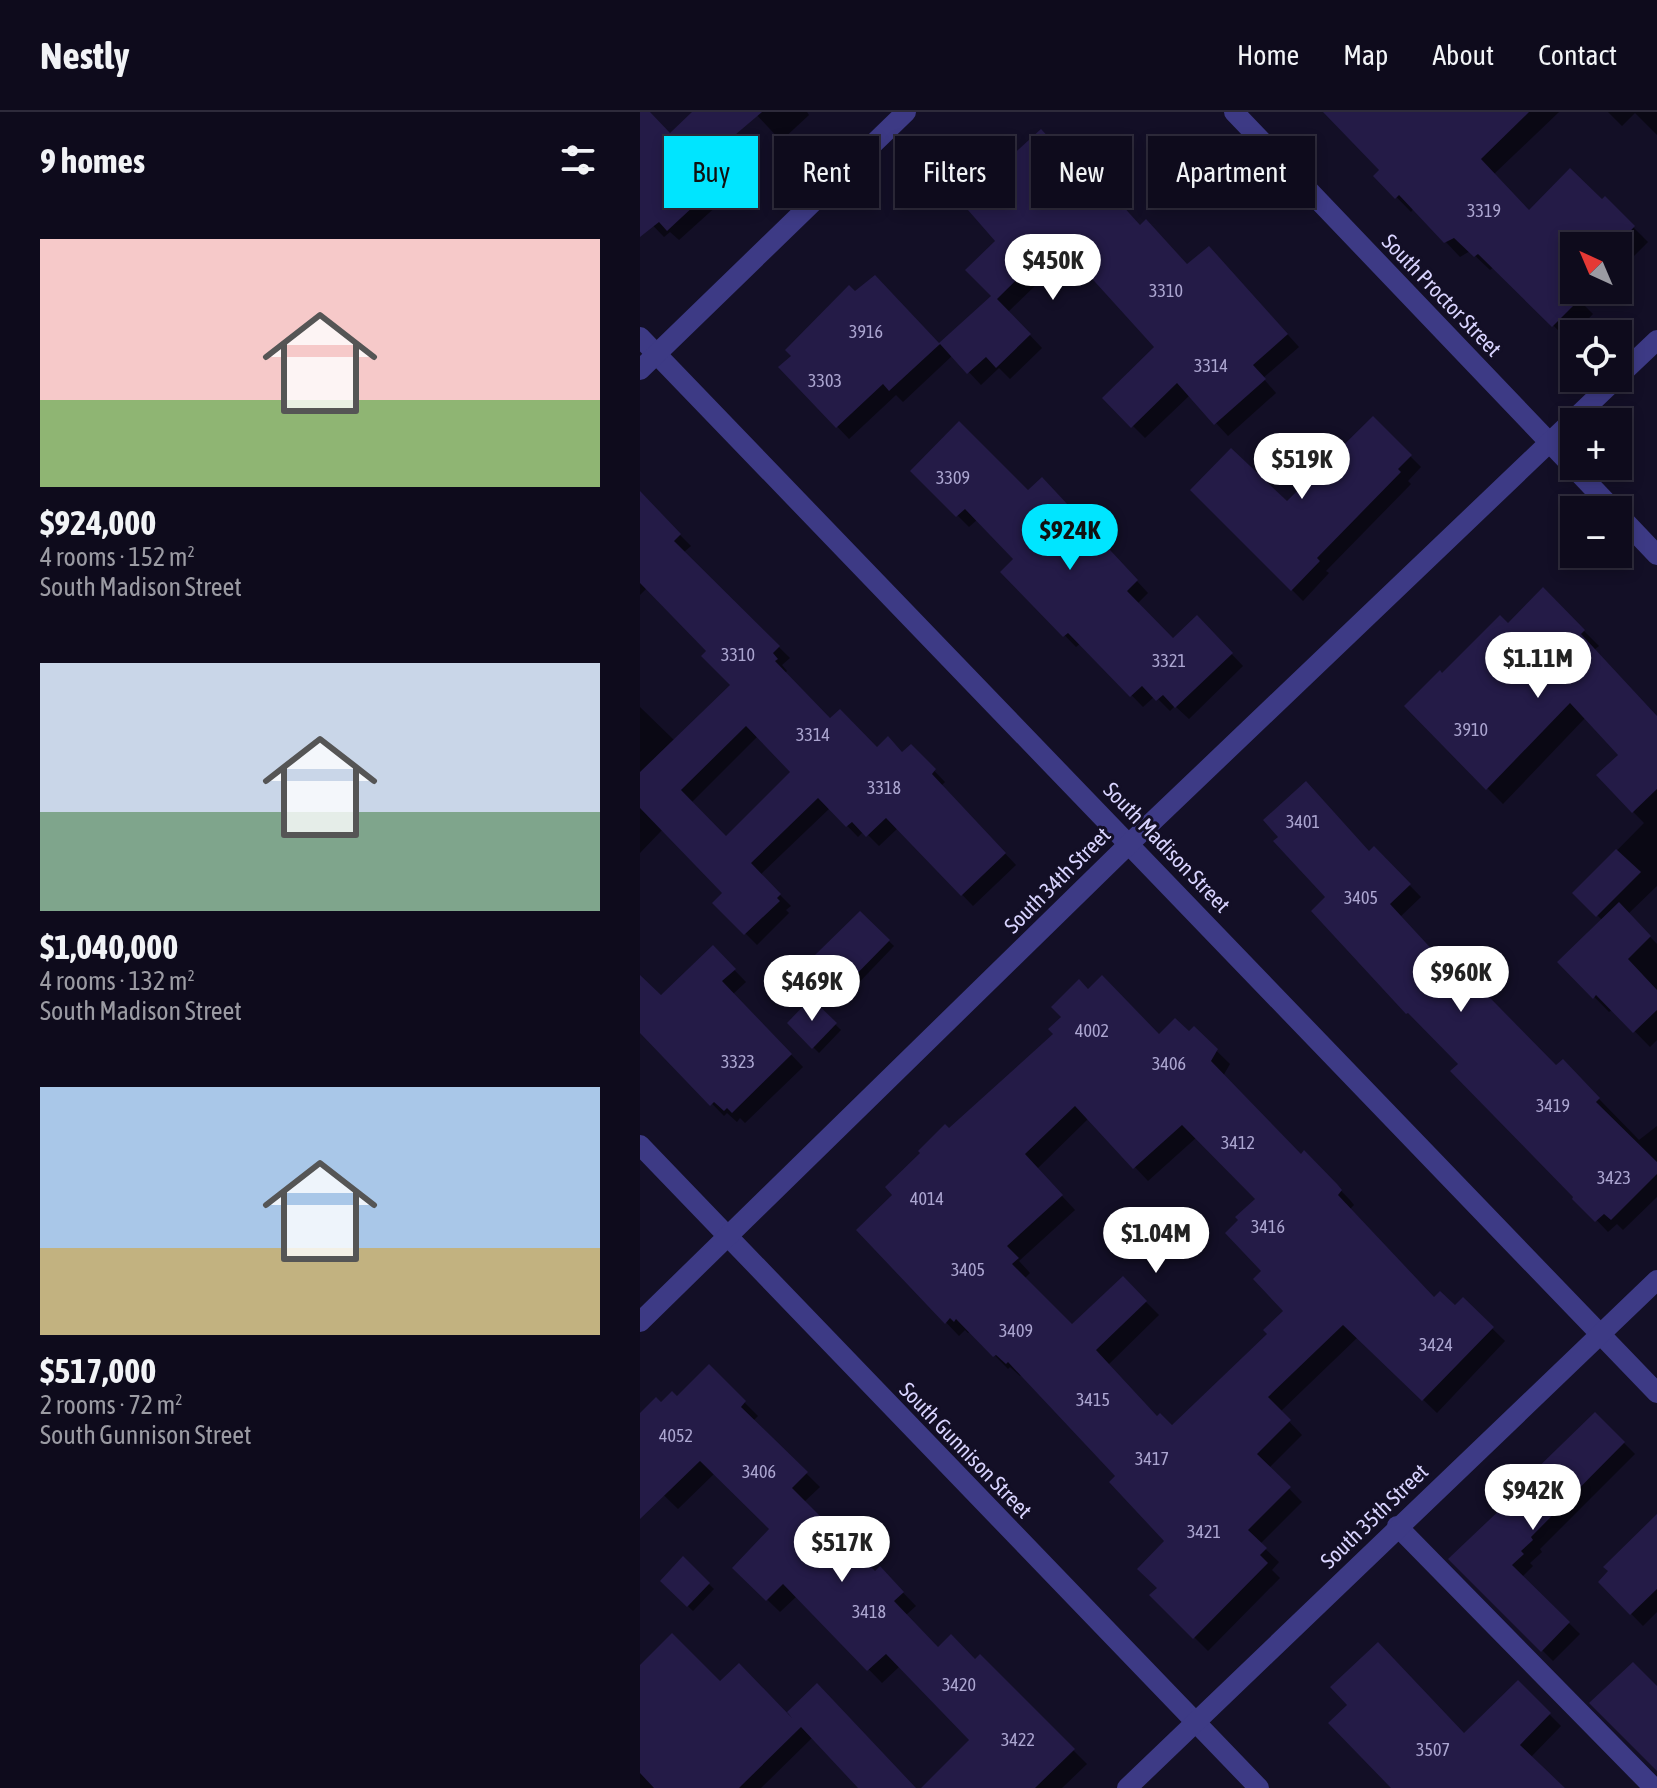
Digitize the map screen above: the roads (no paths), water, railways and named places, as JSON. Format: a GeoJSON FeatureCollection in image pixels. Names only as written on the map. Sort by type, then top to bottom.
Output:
{"type":"FeatureCollection","features":[{"type":"Feature","properties":{"kind":"street"},"geometry":{"type":"LineString","coordinates":[[640,370],[906,112]]}},
{"type":"Feature","properties":{"kind":"street","name":"South Proctor Street"},"geometry":{"type":"LineString","coordinates":[[1234,112],[1601,496]]}},
{"type":"Feature","properties":{"kind":"street","name":"South Madison Street"},"geometry":{"type":"LineString","coordinates":[[640,337],[1657,1393]]}},
{"type":"Feature","properties":{"kind":"street","name":"South 34th Street"},"geometry":{"type":"LineString","coordinates":[[1632,364],[1657,340]]}},
{"type":"Feature","properties":{"kind":"street","name":"South 34th Street"},"geometry":{"type":"LineString","coordinates":[[640,1322],[1130,843],[1603,392]]}},
{"type":"Feature","properties":{"kind":"street","name":"South Proctor Street"},"geometry":{"type":"LineString","coordinates":[[1632,529],[1657,555]]}},
{"type":"Feature","properties":{"kind":"street","name":"South Gunnison Street"},"geometry":{"type":"LineString","coordinates":[[640,1145],[1259,1788]]}},
{"type":"Feature","properties":{"kind":"street","name":"South 35th Street"},"geometry":{"type":"LineString","coordinates":[[1127,1788],[1657,1280]]}},
{"type":"Feature","properties":{"kind":"street"},"geometry":{"type":"LineString","coordinates":[[1397,1526],[1654,1788]]}}]}
